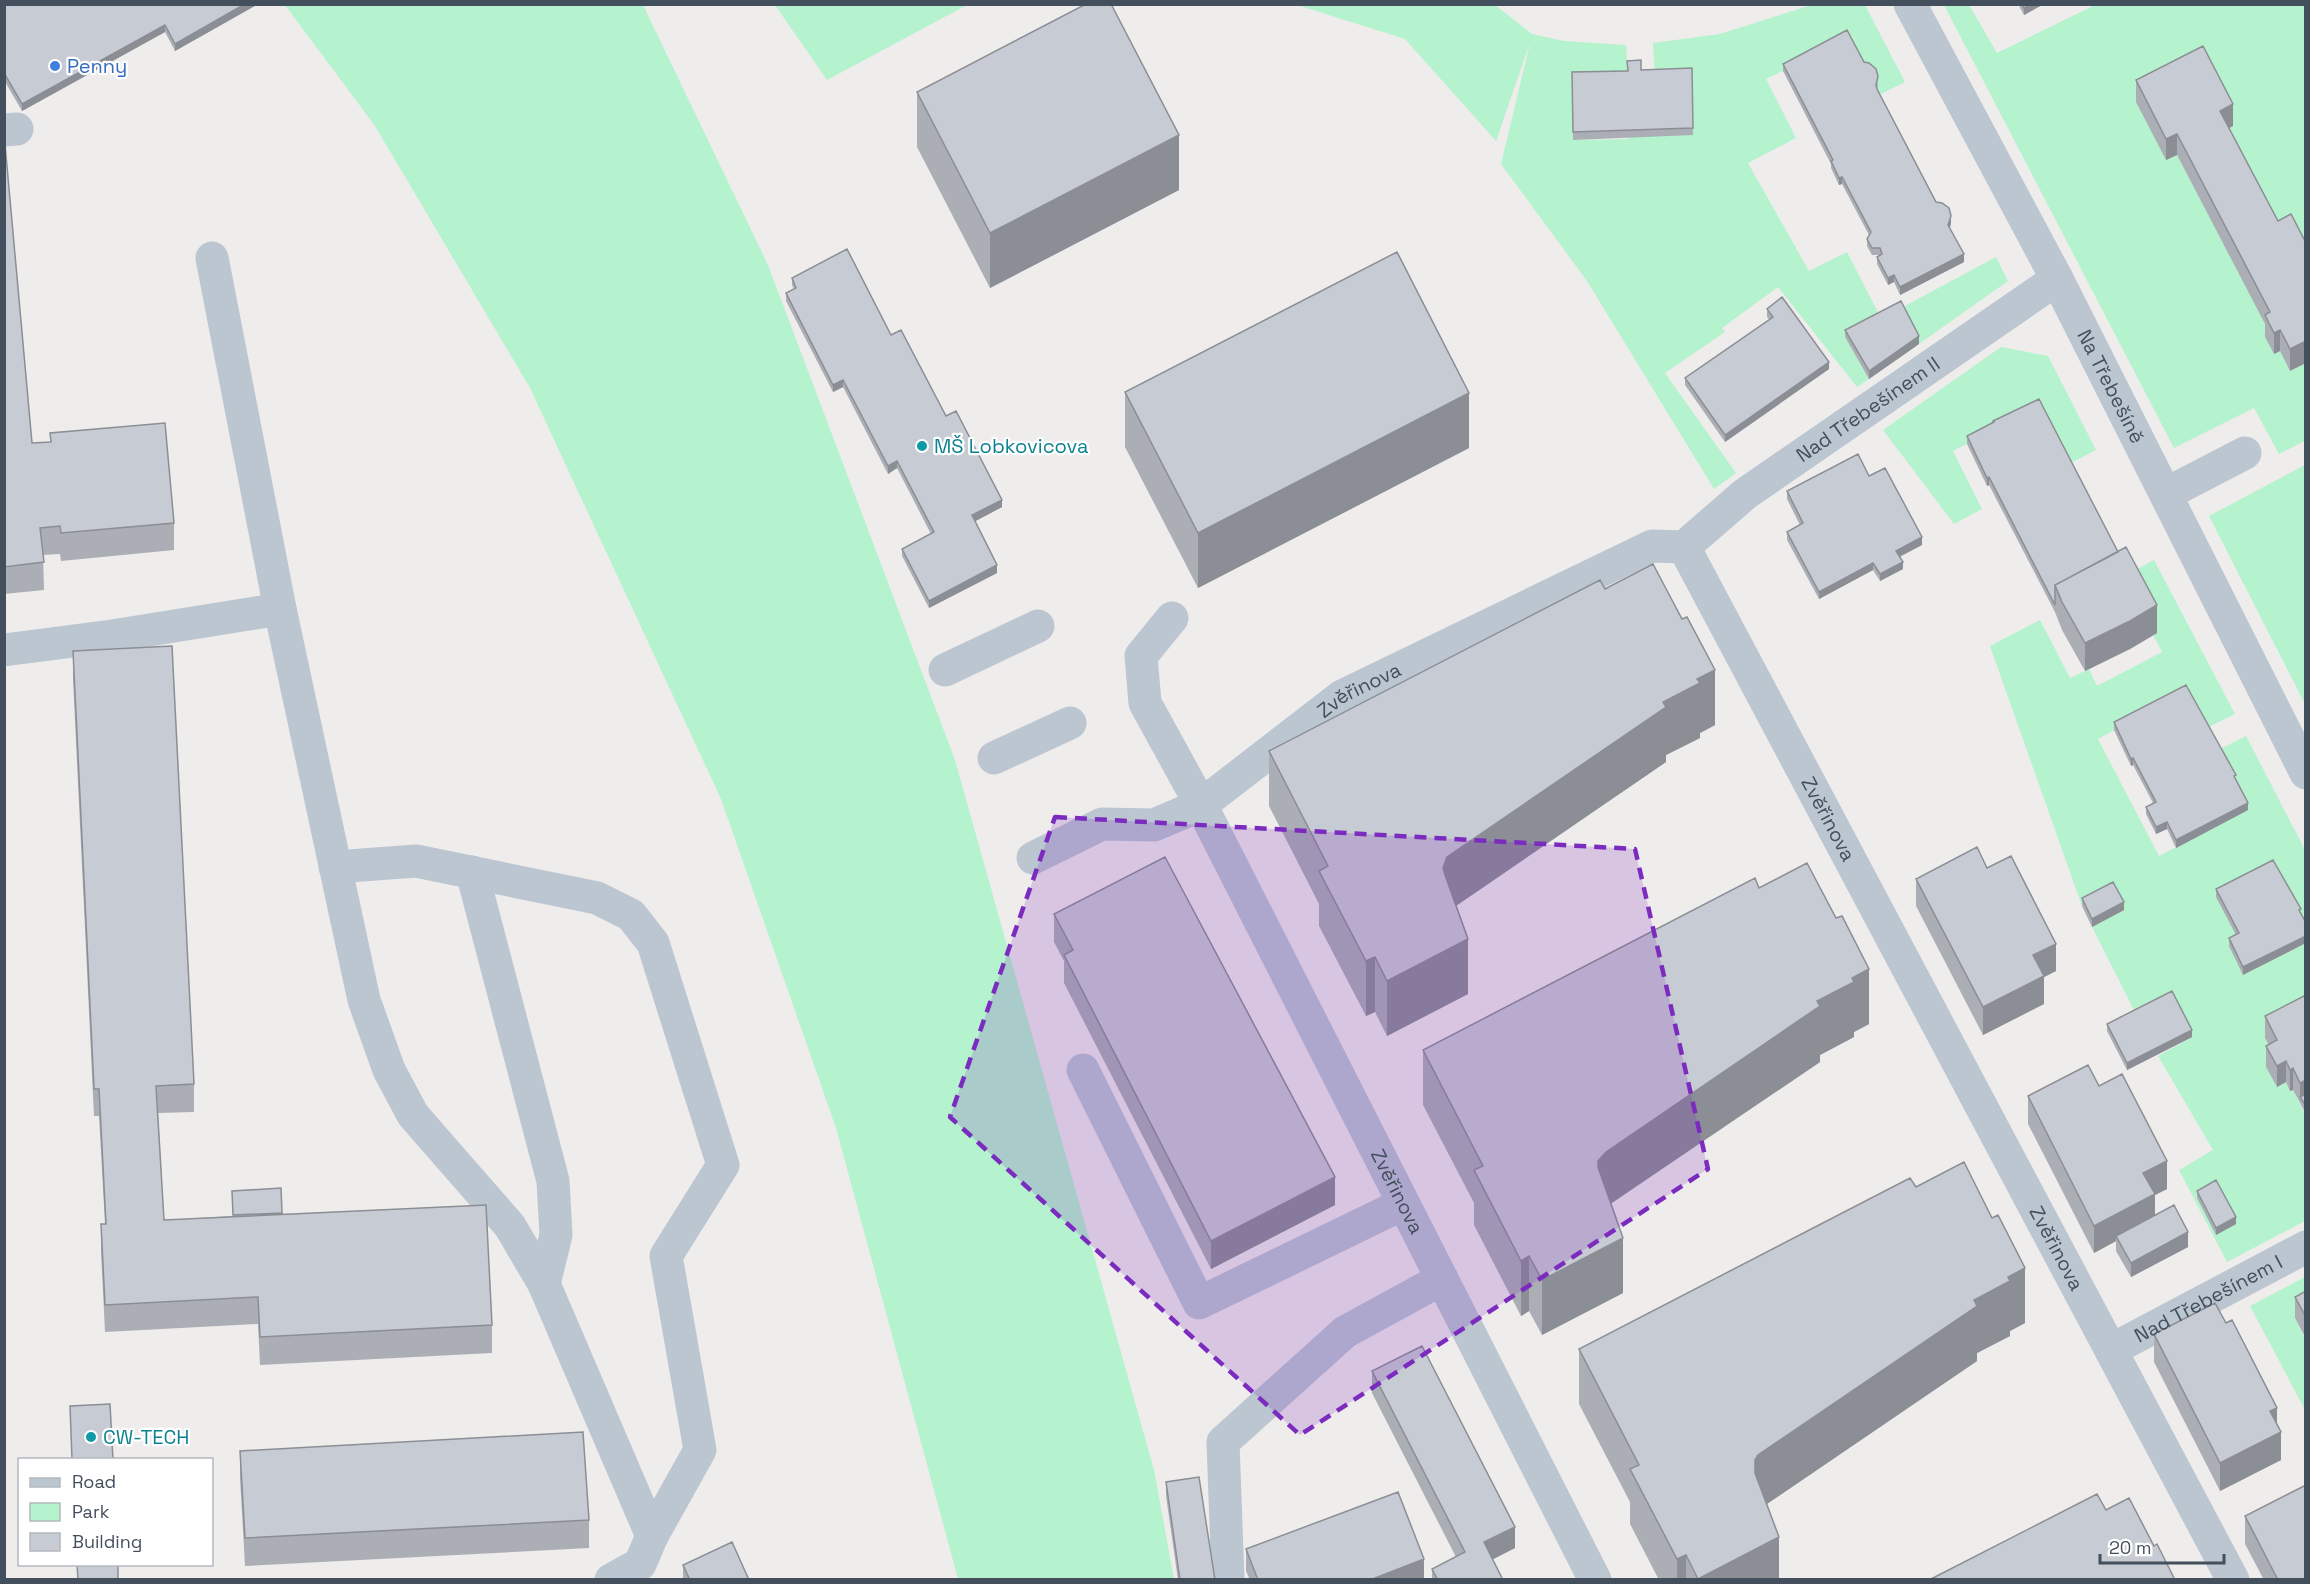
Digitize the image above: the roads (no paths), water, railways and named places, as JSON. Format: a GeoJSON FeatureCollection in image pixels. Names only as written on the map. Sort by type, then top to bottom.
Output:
{"type":"FeatureCollection","features":[{"type":"Feature","properties":{"kind":"street","name":"Na Třebešíně"},"geometry":{"type":"LineString","coordinates":[[1910,4],[2057,279],[2306,773]]}},
{"type":"Feature","properties":{"kind":"street"},"geometry":{"type":"LineString","coordinates":[[212,258],[280,609],[364,1000],[389,1070],[413,1115],[510,1226],[544,1284],[652,1536]]}},
{"type":"Feature","properties":{"kind":"street","name":"Nad Třebešínem II"},"geometry":{"type":"LineString","coordinates":[[1684,547],[1745,494],[2057,279]]}},
{"type":"Feature","properties":{"kind":"street"},"geometry":{"type":"LineString","coordinates":[[2166,494],[2245,453]]}},
{"type":"Feature","properties":{"kind":"street","name":"Zvěřinova"},"geometry":{"type":"LineString","coordinates":[[1033,858],[1102,824],[1154,825],[1201,805],[1342,696],[1652,546],[1684,547],[2233,1580]]}},
{"type":"Feature","properties":{"kind":"street"},"geometry":{"type":"LineString","coordinates":[[4,650],[112,636],[280,609]]}},
{"type":"Feature","properties":{"kind":"street","name":"Zvěřinova"},"geometry":{"type":"LineString","coordinates":[[1172,618],[1141,656],[1145,703],[1201,805],[1595,1580]]}},
{"type":"Feature","properties":{"kind":"street"},"geometry":{"type":"LineString","coordinates":[[945,670],[1038,626]]}},
{"type":"Feature","properties":{"kind":"street"},"geometry":{"type":"LineString","coordinates":[[994,758],[1070,723]]}},
{"type":"Feature","properties":{"kind":"street"},"geometry":{"type":"LineString","coordinates":[[335,867],[416,861],[597,898],[631,915],[653,943],[723,1165],[666,1256],[700,1450],[652,1536],[640,1564],[610,1580]]}},
{"type":"Feature","properties":{"kind":"street"},"geometry":{"type":"LineString","coordinates":[[472,872],[553,1181],[556,1235],[544,1284]]}},
{"type":"Feature","properties":{"kind":"street"},"geometry":{"type":"LineString","coordinates":[[1083,1070],[1198,1303],[1403,1203]]}},
{"type":"Feature","properties":{"kind":"street","name":"Nad Třebešínem I"},"geometry":{"type":"LineString","coordinates":[[2111,1350],[2306,1247]]}},
{"type":"Feature","properties":{"kind":"street"},"geometry":{"type":"LineString","coordinates":[[1228,1580],[1223,1442],[1345,1332],[1442,1279]]}},
{"type":"Feature","properties":{"kind":"place","name":"Penny"},"geometry":{"type":"Point","coordinates":[55,66]}},
{"type":"Feature","properties":{"kind":"place","name":"MŠ Lobkovicova"},"geometry":{"type":"Point","coordinates":[922,446]}},
{"type":"Feature","properties":{"kind":"place","name":"CW-TECH"},"geometry":{"type":"Point","coordinates":[91,1437]}}]}
